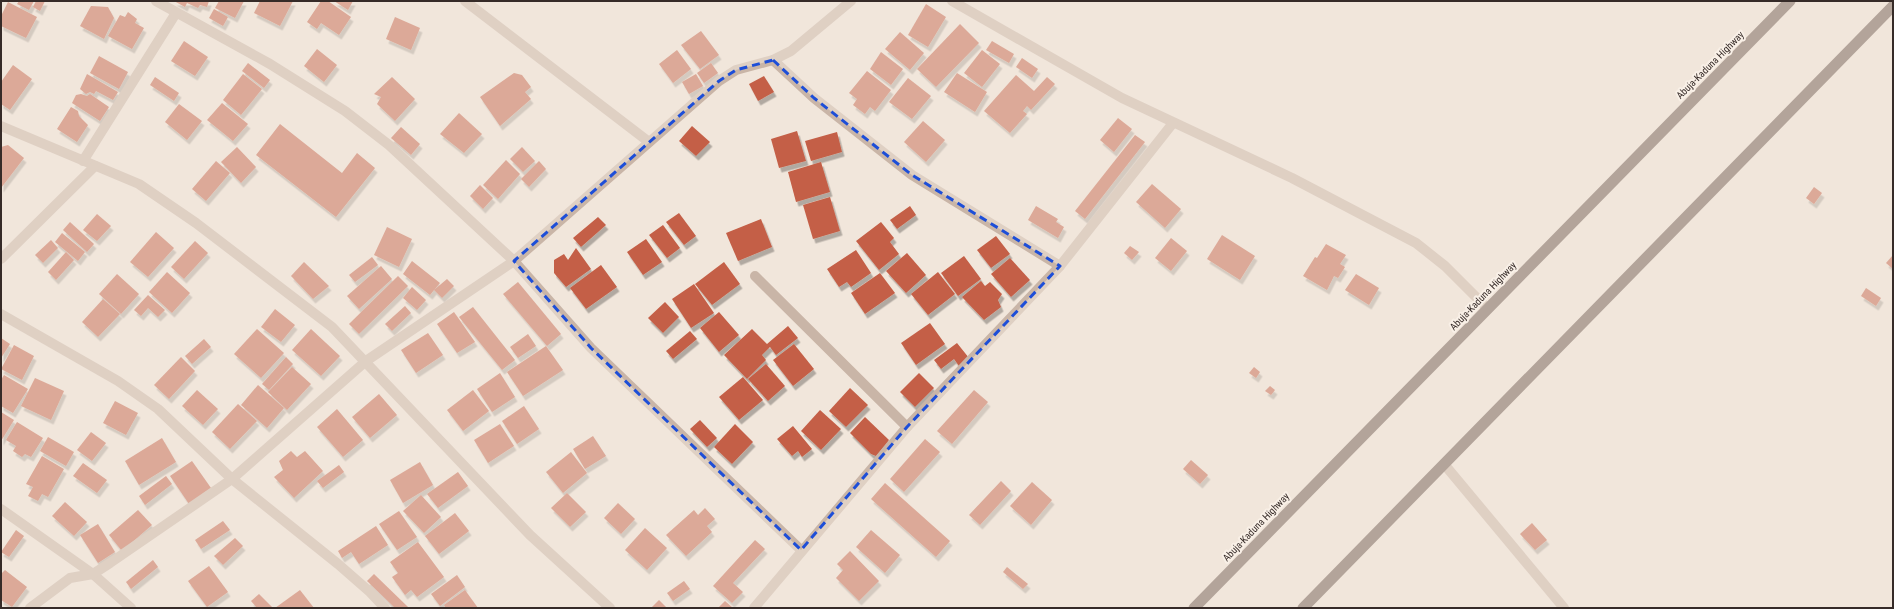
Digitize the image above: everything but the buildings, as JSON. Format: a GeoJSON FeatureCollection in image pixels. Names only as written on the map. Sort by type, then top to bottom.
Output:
{"type":"FeatureCollection","features":[{"type":"Feature","properties":{"kind":"highway","name":"Abuja-Kaduna Highway"},"geometry":{"type":"LineString","coordinates":[[1194,608],[1790,1]]}},
{"type":"Feature","properties":{"kind":"highway"},"geometry":{"type":"LineString","coordinates":[[1303,608],[1893,6]]}},
{"type":"Feature","properties":{"kind":"street"},"geometry":{"type":"LineString","coordinates":[[156,1],[270,64],[345,111],[389,145],[514,261],[591,348],[801,550]]}},
{"type":"Feature","properties":{"kind":"street"},"geometry":{"type":"LineString","coordinates":[[465,1],[649,142]]}},
{"type":"Feature","properties":{"kind":"street"},"geometry":{"type":"LineString","coordinates":[[30,608],[70,578],[93,574],[232,479],[366,361],[514,261],[719,81],[736,70],[773,60],[790,51],[851,1]]}},
{"type":"Feature","properties":{"kind":"street"},"geometry":{"type":"LineString","coordinates":[[952,1],[1122,98],[1292,178],[1416,243],[1445,266],[1487,308]]}},
{"type":"Feature","properties":{"kind":"street"},"geometry":{"type":"LineString","coordinates":[[83,161],[176,13]]}},
{"type":"Feature","properties":{"kind":"street"},"geometry":{"type":"LineString","coordinates":[[773,60],[814,98],[912,174],[1060,266]]}},
{"type":"Feature","properties":{"kind":"street"},"geometry":{"type":"LineString","coordinates":[[754,608],[801,550],[907,427],[1060,266],[1174,123]]}},
{"type":"Feature","properties":{"kind":"street"},"geometry":{"type":"LineString","coordinates":[[1,126],[139,184],[196,223],[332,327],[530,535],[610,608]]}},
{"type":"Feature","properties":{"kind":"street"},"geometry":{"type":"LineString","coordinates":[[1,259],[95,166]]}},
{"type":"Feature","properties":{"kind":"street"},"geometry":{"type":"LineString","coordinates":[[755,276],[907,427]]}},
{"type":"Feature","properties":{"kind":"street"},"geometry":{"type":"LineString","coordinates":[[1,314],[118,381],[158,409],[232,479],[338,564],[370,592],[385,608]]}},
{"type":"Feature","properties":{"kind":"street"},"geometry":{"type":"LineString","coordinates":[[1444,464],[1564,608]]}},
{"type":"Feature","properties":{"kind":"street"},"geometry":{"type":"LineString","coordinates":[[1,509],[93,574],[131,608]]}},
{"type":"Feature","properties":{"kind":"highlighted area"},"geometry":{"type":"Polygon","coordinates":[[[773,60],[814,98],[912,175],[1060,266],[907,427],[801,550],[591,348],[514,261],[719,81],[736,70],[773,60]]]}}]}
